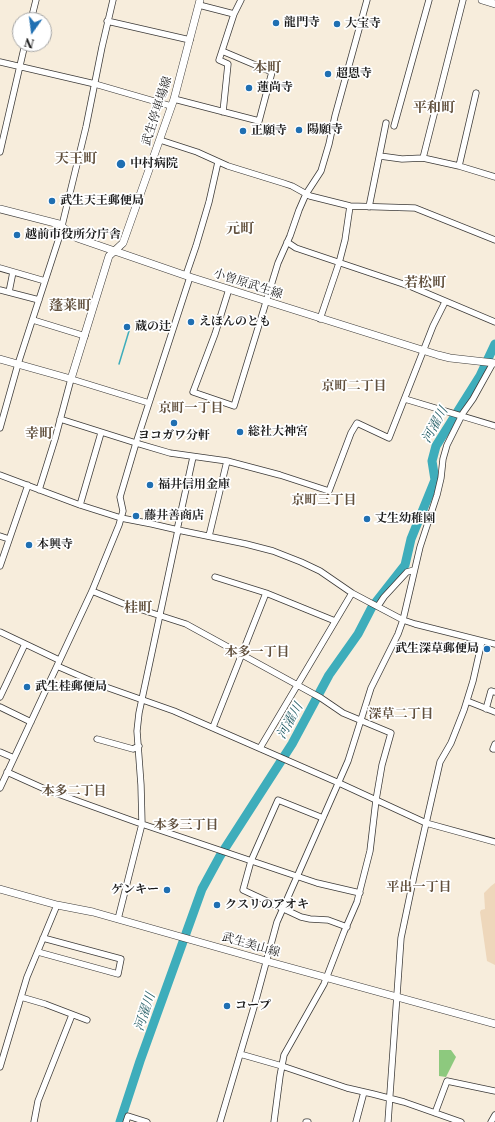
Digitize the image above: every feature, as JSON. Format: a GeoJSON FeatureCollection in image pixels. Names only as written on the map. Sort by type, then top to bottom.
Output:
{"type":"FeatureCollection","features":[{"type":"Feature","properties":{"kind":"main road"},"geometry":{"type":"LineString","coordinates":[[482,0],[495,4]]}},
{"type":"Feature","properties":{"kind":"main road","name":"武生停車場線"},"geometry":{"type":"LineString","coordinates":[[72,379],[109,256],[123,243],[160,140],[172,103],[200,2]]}},
{"type":"Feature","properties":{"kind":"main road","name":"小曽原武生線"},"geometry":{"type":"LineString","coordinates":[[0,210],[59,224],[74,237],[188,276],[438,356],[491,363]]}},
{"type":"Feature","properties":{"kind":"main road"},"geometry":{"type":"LineString","coordinates":[[0,359],[72,379]]}},
{"type":"Feature","properties":{"kind":"main road","name":"武生美山線"},"geometry":{"type":"LineString","coordinates":[[0,889],[57,905],[77,908],[118,919],[266,962],[397,996],[495,1024]]}},
{"type":"Feature","properties":{"kind":"street"},"geometry":{"type":"LineString","coordinates":[[33,12],[36,0]]}},
{"type":"Feature","properties":{"kind":"street"},"geometry":{"type":"LineString","coordinates":[[0,428],[18,364],[59,238],[95,84],[107,21],[113,0]]}},
{"type":"Feature","properties":{"kind":"street"},"geometry":{"type":"LineString","coordinates":[[223,112],[228,64],[219,60],[234,14],[241,0]]}},
{"type":"Feature","properties":{"kind":"street"},"geometry":{"type":"LineString","coordinates":[[229,289],[215,334],[193,392],[234,406],[278,263],[306,194],[321,171],[367,0]]}},
{"type":"Feature","properties":{"kind":"street"},"geometry":{"type":"LineString","coordinates":[[394,126],[428,0]]}},
{"type":"Feature","properties":{"kind":"street"},"geometry":{"type":"LineString","coordinates":[[423,158],[464,0]]}},
{"type":"Feature","properties":{"kind":"street"},"geometry":{"type":"LineString","coordinates":[[200,2],[234,14]]}},
{"type":"Feature","properties":{"kind":"street"},"geometry":{"type":"LineString","coordinates":[[107,21],[190,40]]}},
{"type":"Feature","properties":{"kind":"street"},"geometry":{"type":"LineString","coordinates":[[0,62],[172,103],[223,112],[260,121],[272,72],[222,51]]}},
{"type":"Feature","properties":{"kind":"street"},"geometry":{"type":"LineString","coordinates":[[0,152],[23,52]]}},
{"type":"Feature","properties":{"kind":"street"},"geometry":{"type":"LineString","coordinates":[[459,166],[476,93]]}},
{"type":"Feature","properties":{"kind":"street"},"geometry":{"type":"LineString","coordinates":[[369,207],[386,123]]}},
{"type":"Feature","properties":{"kind":"street"},"geometry":{"type":"LineString","coordinates":[[160,140],[197,152],[218,162],[283,183],[306,194],[350,206],[415,208],[495,240]]}},
{"type":"Feature","properties":{"kind":"street"},"geometry":{"type":"LineString","coordinates":[[380,156],[402,159],[423,158],[459,166],[495,177]]}},
{"type":"Feature","properties":{"kind":"street"},"geometry":{"type":"LineString","coordinates":[[0,788],[2,779],[14,758],[92,590],[121,518],[123,511],[120,497],[188,276],[209,202],[218,162]]}},
{"type":"Feature","properties":{"kind":"street"},"geometry":{"type":"LineString","coordinates":[[320,319],[339,262],[346,234],[350,206]]}},
{"type":"Feature","properties":{"kind":"street"},"geometry":{"type":"LineString","coordinates":[[287,242],[296,248],[412,287],[495,322]]}},
{"type":"Feature","properties":{"kind":"street"},"geometry":{"type":"LineString","coordinates":[[0,268],[45,281]]}},
{"type":"Feature","properties":{"kind":"street"},"geometry":{"type":"LineString","coordinates":[[9,292],[13,272]]}},
{"type":"Feature","properties":{"kind":"street"},"geometry":{"type":"LineString","coordinates":[[0,290],[39,300]]}},
{"type":"Feature","properties":{"kind":"street"},"geometry":{"type":"LineString","coordinates":[[60,419],[170,453],[227,461],[280,475],[329,491],[357,423],[389,438],[445,302]]}},
{"type":"Feature","properties":{"kind":"street"},"geometry":{"type":"LineString","coordinates":[[33,320],[85,336]]}},
{"type":"Feature","properties":{"kind":"street"},"geometry":{"type":"LineString","coordinates":[[220,1122],[254,1007],[276,922],[348,761],[371,688],[398,634],[403,620],[420,547],[437,495],[447,445],[462,416],[473,400],[491,363]]}},
{"type":"Feature","properties":{"kind":"street"},"geometry":{"type":"LineString","coordinates":[[39,490],[72,379],[149,403]]}},
{"type":"Feature","properties":{"kind":"street"},"geometry":{"type":"LineString","coordinates":[[405,399],[495,426]]}},
{"type":"Feature","properties":{"kind":"street"},"geometry":{"type":"LineString","coordinates":[[80,505],[101,432]]}},
{"type":"Feature","properties":{"kind":"street"},"geometry":{"type":"LineString","coordinates":[[118,919],[142,824],[137,731],[139,712],[193,457]]}},
{"type":"Feature","properties":{"kind":"street"},"geometry":{"type":"LineString","coordinates":[[209,536],[227,461]]}},
{"type":"Feature","properties":{"kind":"street"},"geometry":{"type":"LineString","coordinates":[[0,475],[80,505],[121,518],[260,547],[301,562],[320,571],[352,593],[403,620],[495,644]]}},
{"type":"Feature","properties":{"kind":"street"},"geometry":{"type":"LineString","coordinates":[[0,566],[28,485]]}},
{"type":"Feature","properties":{"kind":"street"},"geometry":{"type":"LineString","coordinates":[[0,536],[9,539]]}},
{"type":"Feature","properties":{"kind":"street"},"geometry":{"type":"LineString","coordinates":[[378,606],[384,597],[407,572],[414,570]]}},
{"type":"Feature","properties":{"kind":"street"},"geometry":{"type":"LineString","coordinates":[[215,577],[266,593],[335,621]]}},
{"type":"Feature","properties":{"kind":"street"},"geometry":{"type":"LineString","coordinates":[[92,590],[124,604],[186,624],[321,698],[343,713],[391,733],[382,765],[370,851],[360,893],[327,978],[284,1055],[274,1122]]}},
{"type":"Feature","properties":{"kind":"street"},"geometry":{"type":"LineString","coordinates":[[213,727],[266,593]]}},
{"type":"Feature","properties":{"kind":"street"},"geometry":{"type":"LineString","coordinates":[[260,748],[352,593]]}},
{"type":"Feature","properties":{"kind":"street"},"geometry":{"type":"LineString","coordinates":[[0,632],[103,686],[161,706],[213,727],[426,823],[495,842]]}},
{"type":"Feature","properties":{"kind":"street"},"geometry":{"type":"LineString","coordinates":[[388,1122],[401,938],[440,762],[451,743],[467,701],[482,641]]}},
{"type":"Feature","properties":{"kind":"street"},"geometry":{"type":"LineString","coordinates":[[0,697],[25,644]]}},
{"type":"Feature","properties":{"kind":"street"},"geometry":{"type":"LineString","coordinates":[[486,709],[491,691],[495,692]]}},
{"type":"Feature","properties":{"kind":"street"},"geometry":{"type":"LineString","coordinates":[[467,701],[495,712]]}},
{"type":"Feature","properties":{"kind":"street"},"geometry":{"type":"LineString","coordinates":[[0,707],[31,722]]}},
{"type":"Feature","properties":{"kind":"street"},"geometry":{"type":"LineString","coordinates":[[97,739],[133,749],[139,746]]}},
{"type":"Feature","properties":{"kind":"street"},"geometry":{"type":"LineString","coordinates":[[495,744],[495,749]]}},
{"type":"Feature","properties":{"kind":"street"},"geometry":{"type":"LineString","coordinates":[[0,752],[14,758]]}},
{"type":"Feature","properties":{"kind":"street"},"geometry":{"type":"LineString","coordinates":[[7,772],[47,790],[142,824],[328,886],[360,893]]}},
{"type":"Feature","properties":{"kind":"street"},"geometry":{"type":"LineString","coordinates":[[323,818],[278,800],[251,861],[243,890],[310,919],[328,920],[347,927]]}},
{"type":"Feature","properties":{"kind":"street"},"geometry":{"type":"LineString","coordinates":[[0,1067],[27,977],[57,905]]}},
{"type":"Feature","properties":{"kind":"street"},"geometry":{"type":"LineString","coordinates":[[38,952],[118,974],[121,959],[44,938]]}},
{"type":"Feature","properties":{"kind":"street"},"geometry":{"type":"LineString","coordinates":[[21,997],[45,1004],[87,1020]]}},
{"type":"Feature","properties":{"kind":"street"},"geometry":{"type":"LineString","coordinates":[[34,1122],[38,1101],[72,1015]]}},
{"type":"Feature","properties":{"kind":"street"},"geometry":{"type":"LineString","coordinates":[[240,1054],[282,1066],[342,1087],[389,1098],[461,1122]]}},
{"type":"Feature","properties":{"kind":"street"},"geometry":{"type":"LineString","coordinates":[[435,1113],[448,1081],[495,1090]]}},
{"type":"Feature","properties":{"kind":"street"},"geometry":{"type":"LineString","coordinates":[[356,1122],[364,1092]]}},
{"type":"Feature","properties":{"kind":"street"},"geometry":{"type":"LineString","coordinates":[[491,1122],[495,1115]]}},
{"type":"Feature","properties":{"kind":"street"},"geometry":{"type":"LineString","coordinates":[[126,1122],[128,1116],[147,1122]]}},
{"type":"Feature","properties":{"kind":"shaded area"},"geometry":{"type":"Polygon","coordinates":[[[495,883],[495,965],[487,961],[480,912],[481,910],[485,909],[484,893],[495,883]]]}},
{"type":"Feature","properties":{"kind":"green space"},"geometry":{"type":"Polygon","coordinates":[[[439,1050],[451,1050],[456,1057],[446,1077],[439,1076],[439,1050]]]}},
{"type":"Feature","properties":{"kind":"waterway"},"geometry":{"type":"LineString","coordinates":[[119,364],[129,331]]}},
{"type":"Feature","properties":{"kind":"waterway","name":"河濯川"},"geometry":{"type":"LineString","coordinates":[[120,1122],[140,1061],[202,889],[220,856],[292,744],[329,675],[358,634],[372,607],[405,565],[411,539],[435,480],[432,461],[436,446],[480,376],[495,344]]}},
{"type":"Feature","properties":{"kind":"place","name":"龍門寺"},"geometry":{"type":"Point","coordinates":[276,23]}},
{"type":"Feature","properties":{"kind":"place","name":"大宝寺"},"geometry":{"type":"Point","coordinates":[337,24]}},
{"type":"Feature","properties":{"kind":"place","name":"超恩寺"},"geometry":{"type":"Point","coordinates":[328,74]}},
{"type":"Feature","properties":{"kind":"place","name":"蓮尚寺"},"geometry":{"type":"Point","coordinates":[249,88]}},
{"type":"Feature","properties":{"kind":"place","name":"陽願寺"},"geometry":{"type":"Point","coordinates":[299,130]}},
{"type":"Feature","properties":{"kind":"place","name":"正願寺"},"geometry":{"type":"Point","coordinates":[243,131]}},
{"type":"Feature","properties":{"kind":"place","name":"中村病院"},"geometry":{"type":"Point","coordinates":[121,164]}},
{"type":"Feature","properties":{"kind":"place","name":"武生天王郵便局"},"geometry":{"type":"Point","coordinates":[52,201]}},
{"type":"Feature","properties":{"kind":"place","name":"越前市役所分庁舎"},"geometry":{"type":"Point","coordinates":[17,235]}},
{"type":"Feature","properties":{"kind":"place","name":"えほんのとも"},"geometry":{"type":"Point","coordinates":[191,322]}},
{"type":"Feature","properties":{"kind":"place","name":"蔵の辻"},"geometry":{"type":"Point","coordinates":[127,327]}},
{"type":"Feature","properties":{"kind":"place","name":"ヨコガワ分軒"},"geometry":{"type":"Point","coordinates":[174,423]}},
{"type":"Feature","properties":{"kind":"place","name":"総社大神宮"},"geometry":{"type":"Point","coordinates":[240,432]}},
{"type":"Feature","properties":{"kind":"place","name":"福井信用金庫"},"geometry":{"type":"Point","coordinates":[150,485]}},
{"type":"Feature","properties":{"kind":"place","name":"藤井善商店"},"geometry":{"type":"Point","coordinates":[136,516]}},
{"type":"Feature","properties":{"kind":"place","name":"丈生幼稚園"},"geometry":{"type":"Point","coordinates":[367,519]}},
{"type":"Feature","properties":{"kind":"place","name":"本興寺"},"geometry":{"type":"Point","coordinates":[29,545]}},
{"type":"Feature","properties":{"kind":"place","name":"武生深草郵便局"},"geometry":{"type":"Point","coordinates":[487,649]}},
{"type":"Feature","properties":{"kind":"place","name":"武生桂郵便局"},"geometry":{"type":"Point","coordinates":[27,687]}},
{"type":"Feature","properties":{"kind":"place","name":"ゲンキー"},"geometry":{"type":"Point","coordinates":[167,890]}},
{"type":"Feature","properties":{"kind":"place","name":"クスリのアオキ"},"geometry":{"type":"Point","coordinates":[217,905]}},
{"type":"Feature","properties":{"kind":"place","name":"コープ"},"geometry":{"type":"Point","coordinates":[227,1006]}},
{"type":"Feature","properties":{"kind":"district","name":"本町"},"geometry":{"type":"Point","coordinates":[267,68]}},
{"type":"Feature","properties":{"kind":"district","name":"平和町"},"geometry":{"type":"Point","coordinates":[434,108]}},
{"type":"Feature","properties":{"kind":"district","name":"天王町"},"geometry":{"type":"Point","coordinates":[76,159]}},
{"type":"Feature","properties":{"kind":"district","name":"元町"},"geometry":{"type":"Point","coordinates":[240,229]}},
{"type":"Feature","properties":{"kind":"district","name":"若松町"},"geometry":{"type":"Point","coordinates":[425,283]}},
{"type":"Feature","properties":{"kind":"district","name":"蓬莱町"},"geometry":{"type":"Point","coordinates":[70,306]}},
{"type":"Feature","properties":{"kind":"district","name":"京町二丁目"},"geometry":{"type":"Point","coordinates":[354,386]}},
{"type":"Feature","properties":{"kind":"district","name":"京町一丁目"},"geometry":{"type":"Point","coordinates":[191,408]}},
{"type":"Feature","properties":{"kind":"district","name":"幸町"},"geometry":{"type":"Point","coordinates":[39,434]}},
{"type":"Feature","properties":{"kind":"district","name":"京町三丁目"},"geometry":{"type":"Point","coordinates":[324,500]}},
{"type":"Feature","properties":{"kind":"district","name":"桂町"},"geometry":{"type":"Point","coordinates":[138,608]}},
{"type":"Feature","properties":{"kind":"district","name":"本多一丁目"},"geometry":{"type":"Point","coordinates":[257,652]}},
{"type":"Feature","properties":{"kind":"district","name":"深草二丁目"},"geometry":{"type":"Point","coordinates":[401,714]}},
{"type":"Feature","properties":{"kind":"district","name":"本多二丁目"},"geometry":{"type":"Point","coordinates":[74,791]}},
{"type":"Feature","properties":{"kind":"district","name":"本多三丁目"},"geometry":{"type":"Point","coordinates":[186,825]}},
{"type":"Feature","properties":{"kind":"district","name":"平出一丁目"},"geometry":{"type":"Point","coordinates":[419,887]}}]}
